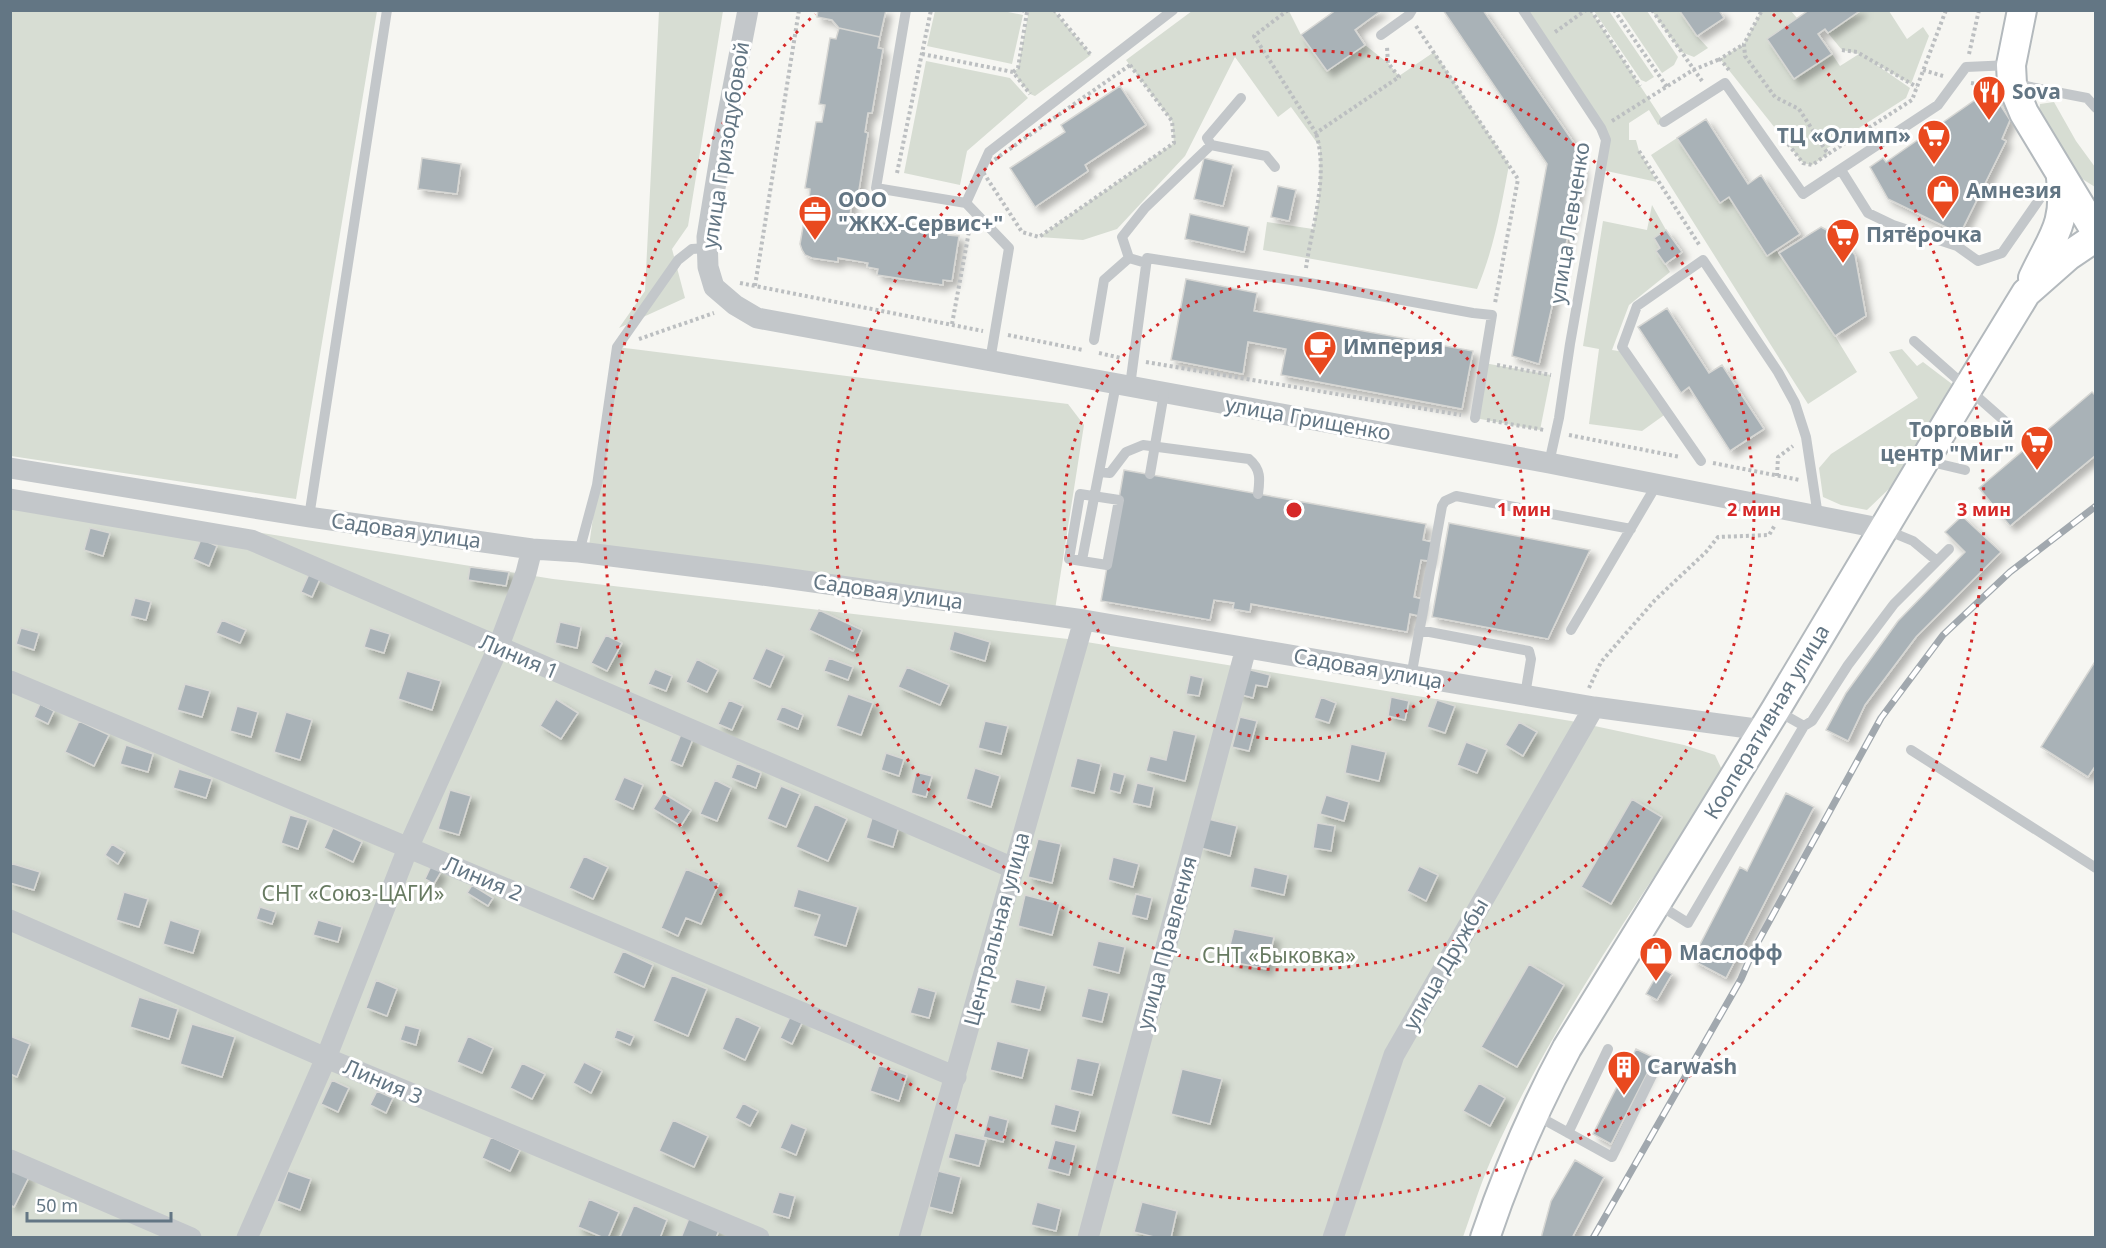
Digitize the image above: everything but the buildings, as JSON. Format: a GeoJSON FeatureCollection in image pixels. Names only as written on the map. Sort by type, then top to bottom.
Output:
{"type":"FeatureCollection","features":[{"type":"Feature","properties":{"kind":"main road"},"geometry":{"type":"LineString","coordinates":[[2022,10],[2012,74],[2024,113],[2096,232]]}},
{"type":"Feature","properties":{"kind":"main road"},"geometry":{"type":"LineString","coordinates":[[2061,176],[2081,196],[2096,202]]}},
{"type":"Feature","properties":{"kind":"main road"},"geometry":{"type":"LineString","coordinates":[[2026,293],[2060,224],[2063,198],[2061,176]]}},
{"type":"Feature","properties":{"kind":"main road","name":"Кооперативная улица"},"geometry":{"type":"LineString","coordinates":[[1485,1238],[1513,1159],[1545,1089],[1584,1020],[1770,720],[1924,460],[2026,293],[2068,256],[2096,237]]}},
{"type":"Feature","properties":{"kind":"street","name":"улица Гризодубовой"},"geometry":{"type":"LineString","coordinates":[[735,305],[714,287],[708,267],[707,237],[748,10]]}},
{"type":"Feature","properties":{"kind":"street","name":"улица Грищенко"},"geometry":{"type":"LineString","coordinates":[[735,305],[757,318],[1549,463],[1884,529]]}},
{"type":"Feature","properties":{"kind":"street","name":"Садовая улица"},"geometry":{"type":"LineString","coordinates":[[10,468],[309,517],[532,549],[579,552],[762,574],[1084,620],[1587,706],[1770,720]]}},
{"type":"Feature","properties":{"kind":"street","name":"Линия 1"},"geometry":{"type":"LineString","coordinates":[[10,499],[251,540],[1013,868]]}},
{"type":"Feature","properties":{"kind":"street"},"geometry":{"type":"LineString","coordinates":[[247,1238],[326,1058],[408,848],[498,648],[526,573],[532,549]]}},
{"type":"Feature","properties":{"kind":"street","name":"Центральная улица"},"geometry":{"type":"LineString","coordinates":[[909,1238],[1084,620]]}},
{"type":"Feature","properties":{"kind":"street","name":"улица Правления"},"geometry":{"type":"LineString","coordinates":[[1088,1238],[1246,648]]}},
{"type":"Feature","properties":{"kind":"street","name":"Линия 2"},"geometry":{"type":"LineString","coordinates":[[10,681],[956,1077]]}},
{"type":"Feature","properties":{"kind":"street","name":"улица Дружбы"},"geometry":{"type":"LineString","coordinates":[[1333,1238],[1394,1055],[1587,706]]}},
{"type":"Feature","properties":{"kind":"street","name":"Линия 3"},"geometry":{"type":"LineString","coordinates":[[10,920],[326,1058],[759,1238]]}},
{"type":"Feature","properties":{"kind":"street"},"geometry":{"type":"LineString","coordinates":[[10,1160],[191,1238]]}},
{"type":"Feature","properties":{"kind":"lane"},"geometry":{"type":"LineString","coordinates":[[309,517],[387,10]]}},
{"type":"Feature","properties":{"kind":"lane"},"geometry":{"type":"LineString","coordinates":[[906,10],[876,188],[969,207],[1009,248],[990,361]]}},
{"type":"Feature","properties":{"kind":"lane"},"geometry":{"type":"LineString","coordinates":[[969,207],[989,152],[1173,10]]}},
{"type":"Feature","properties":{"kind":"lane","name":"улица Левченко"},"geometry":{"type":"LineString","coordinates":[[1523,10],[1601,128],[1606,140],[1549,463]]}},
{"type":"Feature","properties":{"kind":"lane"},"geometry":{"type":"LineString","coordinates":[[1384,33],[1410,13]]}},
{"type":"Feature","properties":{"kind":"lane"},"geometry":{"type":"LineString","coordinates":[[1664,122],[1725,82],[1803,194],[1938,105],[1966,67],[2012,74],[2087,98],[2096,108]]}},
{"type":"Feature","properties":{"kind":"lane"},"geometry":{"type":"LineString","coordinates":[[1210,145],[1207,138],[1241,98]]}},
{"type":"Feature","properties":{"kind":"lane"},"geometry":{"type":"LineString","coordinates":[[1210,145],[1266,156],[1275,166]]}},
{"type":"Feature","properties":{"kind":"lane"},"geometry":{"type":"LineString","coordinates":[[1129,258],[1122,237],[1145,208],[1210,145]]}},
{"type":"Feature","properties":{"kind":"lane"},"geometry":{"type":"LineString","coordinates":[[1841,170],[1868,213],[1893,225],[1957,246],[1978,261],[2002,253],[2041,197],[2061,176]]}},
{"type":"Feature","properties":{"kind":"lane"},"geometry":{"type":"LineString","coordinates":[[579,552],[597,485],[617,348],[678,260],[692,249],[708,248]]}},
{"type":"Feature","properties":{"kind":"lane"},"geometry":{"type":"LineString","coordinates":[[1129,258],[1146,263]]}},
{"type":"Feature","properties":{"kind":"lane"},"geometry":{"type":"LineString","coordinates":[[1094,340],[1104,280],[1129,258]]}},
{"type":"Feature","properties":{"kind":"lane"},"geometry":{"type":"LineString","coordinates":[[1094,496],[1119,500],[1107,565],[1082,560],[1094,496],[1099,472],[1123,385],[1134,360],[1147,258],[1304,282],[1473,314],[1492,315],[1475,418]]}},
{"type":"Feature","properties":{"kind":"lane"},"geometry":{"type":"LineString","coordinates":[[1701,461],[1622,347],[1637,306],[1702,260],[1778,372],[1796,403],[1806,437],[1811,482],[1818,516]]}},
{"type":"Feature","properties":{"kind":"lane"},"geometry":{"type":"LineString","coordinates":[[1914,341],[2008,424]]}},
{"type":"Feature","properties":{"kind":"lane"},"geometry":{"type":"LineString","coordinates":[[1150,474],[1164,393]]}},
{"type":"Feature","properties":{"kind":"lane"},"geometry":{"type":"LineString","coordinates":[[1099,472],[1110,473],[1126,452],[1143,445],[1166,447],[1249,459],[1256,465],[1260,477],[1258,494]]}},
{"type":"Feature","properties":{"kind":"lane"},"geometry":{"type":"LineString","coordinates":[[1924,460],[1965,470]]}},
{"type":"Feature","properties":{"kind":"lane"},"geometry":{"type":"LineString","coordinates":[[1571,630],[1657,484]]}},
{"type":"Feature","properties":{"kind":"lane"},"geometry":{"type":"LineString","coordinates":[[1411,677],[1445,501],[1456,496],[1631,529]]}},
{"type":"Feature","properties":{"kind":"lane"},"geometry":{"type":"LineString","coordinates":[[1884,529],[1913,541],[1937,561]]}},
{"type":"Feature","properties":{"kind":"lane"},"geometry":{"type":"LineString","coordinates":[[1656,903],[1688,923],[1804,726],[1812,722],[1848,664],[1894,604],[1949,549]]}},
{"type":"Feature","properties":{"kind":"lane"},"geometry":{"type":"LineString","coordinates":[[1419,630],[1529,651],[1531,659],[1525,695]]}},
{"type":"Feature","properties":{"kind":"lane"},"geometry":{"type":"LineString","coordinates":[[1770,720],[1804,726]]}},
{"type":"Feature","properties":{"kind":"lane"},"geometry":{"type":"LineString","coordinates":[[1911,750],[2096,868]]}},
{"type":"Feature","properties":{"kind":"lane"},"geometry":{"type":"LineString","coordinates":[[1568,1133],[1608,1049]]}},
{"type":"Feature","properties":{"kind":"lane"},"geometry":{"type":"LineString","coordinates":[[1534,1114],[1612,1156],[1656,1067]]}},
{"type":"Feature","properties":{"kind":"path"},"geometry":{"type":"LineString","coordinates":[[755,286],[799,10]]}},
{"type":"Feature","properties":{"kind":"path"},"geometry":{"type":"LineString","coordinates":[[897,173],[931,10]]}},
{"type":"Feature","properties":{"kind":"path"},"geometry":{"type":"LineString","coordinates":[[1054,10],[1091,55]]}},
{"type":"Feature","properties":{"kind":"path"},"geometry":{"type":"LineString","coordinates":[[1288,10],[1254,36],[1316,133],[1320,147],[1318,197],[1304,282]]}},
{"type":"Feature","properties":{"kind":"path"},"geometry":{"type":"LineString","coordinates":[[1544,40],[1587,10]]}},
{"type":"Feature","properties":{"kind":"path"},"geometry":{"type":"LineString","coordinates":[[1591,10],[1640,86]]}},
{"type":"Feature","properties":{"kind":"path"},"geometry":{"type":"LineString","coordinates":[[1614,10],[1667,87]]}},
{"type":"Feature","properties":{"kind":"path"},"geometry":{"type":"LineString","coordinates":[[1652,10],[1693,70]]}},
{"type":"Feature","properties":{"kind":"path"},"geometry":{"type":"LineString","coordinates":[[1782,137],[1803,163],[1812,165],[1912,100],[1946,10]]}},
{"type":"Feature","properties":{"kind":"path"},"geometry":{"type":"LineString","coordinates":[[1966,67],[1979,10]]}},
{"type":"Feature","properties":{"kind":"path"},"geometry":{"type":"LineString","coordinates":[[1013,72],[1018,68],[1026,11]]}},
{"type":"Feature","properties":{"kind":"path"},"geometry":{"type":"LineString","coordinates":[[1601,128],[1693,70],[1720,59],[1744,44],[1761,12]]}},
{"type":"Feature","properties":{"kind":"path"},"geometry":{"type":"LineString","coordinates":[[1410,13],[1518,179],[1492,315]]}},
{"type":"Feature","properties":{"kind":"path"},"geometry":{"type":"LineString","coordinates":[[1316,133],[1399,77],[1388,63],[1384,33]]}},
{"type":"Feature","properties":{"kind":"path"},"geometry":{"type":"LineString","coordinates":[[1744,44],[1745,56],[1751,67],[1775,97],[1799,109],[1828,153]]}},
{"type":"Feature","properties":{"kind":"path"},"geometry":{"type":"LineString","coordinates":[[1842,50],[1857,52],[1917,87]]}},
{"type":"Feature","properties":{"kind":"path"},"geometry":{"type":"LineString","coordinates":[[922,54],[1013,72],[1030,94]]}},
{"type":"Feature","properties":{"kind":"path"},"geometry":{"type":"LineString","coordinates":[[1720,59],[1734,76]]}},
{"type":"Feature","properties":{"kind":"path"},"geometry":{"type":"LineString","coordinates":[[981,169],[1022,232],[1040,237],[1174,142],[1172,121],[1130,64]]}},
{"type":"Feature","properties":{"kind":"path"},"geometry":{"type":"LineString","coordinates":[[1639,151],[1707,257],[1702,260]]}},
{"type":"Feature","properties":{"kind":"path"},"geometry":{"type":"LineString","coordinates":[[952,324],[969,207]]}},
{"type":"Feature","properties":{"kind":"path"},"geometry":{"type":"LineString","coordinates":[[734,282],[1085,351]]}},
{"type":"Feature","properties":{"kind":"path"},"geometry":{"type":"LineString","coordinates":[[617,348],[735,305]]}},
{"type":"Feature","properties":{"kind":"path"},"geometry":{"type":"LineString","coordinates":[[1096,352],[1556,432],[1811,482]]}},
{"type":"Feature","properties":{"kind":"path"},"geometry":{"type":"LineString","coordinates":[[1484,363],[1565,377]]}},
{"type":"Feature","properties":{"kind":"path"},"geometry":{"type":"LineString","coordinates":[[1778,476],[1778,457],[1806,437]]}},
{"type":"Feature","properties":{"kind":"path"},"geometry":{"type":"LineString","coordinates":[[1587,706],[1601,662],[1655,600],[1706,552],[1718,537],[1769,535],[1785,509]]}},
{"type":"Feature","properties":{"kind":"green space"},"geometry":{"type":"Polygon","coordinates":[[[1029,10],[1054,11],[1091,55],[1035,96],[1030,94],[1013,72],[1018,68],[1029,10]]]}},
{"type":"Feature","properties":{"kind":"green space"},"geometry":{"type":"Polygon","coordinates":[[[10,11],[377,11],[296,499],[11,456],[10,11]]]}},
{"type":"Feature","properties":{"kind":"green space"},"geometry":{"type":"Polygon","coordinates":[[[659,11],[723,11],[688,226],[672,249],[685,298],[619,328],[645,291],[659,11]]]}},
{"type":"Feature","properties":{"kind":"green space"},"geometry":{"type":"Polygon","coordinates":[[[935,11],[1003,11],[1023,15],[1012,64],[927,46],[935,11]]]}},
{"type":"Feature","properties":{"kind":"green space"},"geometry":{"type":"Polygon","coordinates":[[[1192,11],[1289,11],[1301,35],[1327,71],[1365,45],[1388,63],[1399,76],[1434,52],[1509,165],[1492,243],[1477,289],[1263,250],[1267,222],[1313,229],[1319,197],[1320,147],[1291,107],[1278,117],[1235,57],[1185,156],[1117,229],[1083,240],[1039,237],[1174,143],[1172,121],[1126,60],[1192,11]]]}},
{"type":"Feature","properties":{"kind":"green space"},"geometry":{"type":"Polygon","coordinates":[[[1523,11],[1591,11],[1664,122],[1658,125],[1649,110],[1629,123],[1629,140],[1636,140],[1639,151],[1657,182],[1602,170],[1606,140],[1523,11]]]}},
{"type":"Feature","properties":{"kind":"green space"},"geometry":{"type":"Polygon","coordinates":[[[1594,11],[1609,11],[1654,77],[1646,82],[1641,80],[1594,11]]]}},
{"type":"Feature","properties":{"kind":"green space"},"geometry":{"type":"Polygon","coordinates":[[[1620,11],[1647,11],[1678,57],[1674,65],[1662,73],[1620,11]]]}},
{"type":"Feature","properties":{"kind":"green space"},"geometry":{"type":"Polygon","coordinates":[[[1652,11],[1679,11],[1708,48],[1694,57],[1681,52],[1652,11]]]}},
{"type":"Feature","properties":{"kind":"green space"},"geometry":{"type":"Polygon","coordinates":[[[1791,11],[1797,18],[1767,39],[1794,79],[1832,54],[1840,66],[1859,54],[1842,50],[1828,33],[1861,11],[1889,11],[1907,39],[1923,27],[1929,36],[1911,84],[1871,61],[1910,88],[1906,98],[1826,149],[1828,154],[1812,165],[1803,163],[1720,59],[1744,44],[1761,12],[1791,11]]]}},
{"type":"Feature","properties":{"kind":"green space"},"geometry":{"type":"Polygon","coordinates":[[[926,61],[1010,78],[1028,98],[967,151],[960,185],[904,173],[926,61]]]}},
{"type":"Feature","properties":{"kind":"green space"},"geometry":{"type":"Polygon","coordinates":[[[2054,102],[2076,141],[2095,167],[2095,187],[2076,175],[2038,116],[2040,104],[2054,102]]]}},
{"type":"Feature","properties":{"kind":"green space"},"geometry":{"type":"Polygon","coordinates":[[[1677,138],[1720,203],[1729,197],[1767,255],[1776,250],[1857,372],[1808,404],[1651,155],[1677,138]]]}},
{"type":"Feature","properties":{"kind":"green space"},"geometry":{"type":"Polygon","coordinates":[[[1652,205],[1666,230],[1654,238],[1660,248],[1656,251],[1670,272],[1629,305],[1612,350],[1625,352],[1667,413],[1642,431],[1589,424],[1599,349],[1583,346],[1603,221],[1647,230],[1652,205]]]}},
{"type":"Feature","properties":{"kind":"green space"},"geometry":{"type":"Polygon","coordinates":[[[617,347],[1068,404],[1084,425],[1054,616],[588,553],[617,347]]]}},
{"type":"Feature","properties":{"kind":"green space"},"geometry":{"type":"Polygon","coordinates":[[[1902,349],[1917,366],[1923,362],[1952,384],[1892,486],[1867,510],[1841,505],[1823,497],[1819,468],[1831,454],[1918,398],[1889,352],[1902,349]]]}},
{"type":"Feature","properties":{"kind":"green space"},"geometry":{"type":"Polygon","coordinates":[[[1484,363],[1551,375],[1540,430],[1475,418],[1484,363]]]}},
{"type":"Feature","properties":{"kind":"green space","name":"СНТ «Союз-ЦАГИ»"},"geometry":{"type":"Polygon","coordinates":[[[10,493],[553,579],[1068,639],[1571,721],[1684,745],[1715,755],[1723,772],[1599,961],[1541,1059],[1491,1160],[1463,1237],[11,1237],[10,493]]]}},
{"type":"Feature","properties":{"kind":"railway"},"geometry":{"type":"LineString","coordinates":[[1593,1238],[1741,979],[1754,949],[1881,718],[1943,635],[2010,572],[2096,506]]}},
{"type":"Feature","properties":{"kind":"place","name":"Sova"},"geometry":{"type":"Point","coordinates":[1989,121]}},
{"type":"Feature","properties":{"kind":"place","name":"ТЦ «Олимп»"},"geometry":{"type":"Point","coordinates":[1934,165]}},
{"type":"Feature","properties":{"kind":"place","name":"Амнезия"},"geometry":{"type":"Point","coordinates":[1943,220]}},
{"type":"Feature","properties":{"kind":"place","name":"ООО \"ЖКХ-Сервис+\""},"geometry":{"type":"Point","coordinates":[815,241]}},
{"type":"Feature","properties":{"kind":"place","name":"Пятёрочка"},"geometry":{"type":"Point","coordinates":[1843,264]}},
{"type":"Feature","properties":{"kind":"place","name":"Империя"},"geometry":{"type":"Point","coordinates":[1320,376]}},
{"type":"Feature","properties":{"kind":"place","name":"Торговый центр \"Миг\""},"geometry":{"type":"Point","coordinates":[2037,471]}},
{"type":"Feature","properties":{"kind":"place","name":"Маслофф"},"geometry":{"type":"Point","coordinates":[1656,982]}},
{"type":"Feature","properties":{"kind":"place","name":"Carwash"},"geometry":{"type":"Point","coordinates":[1624,1096]}},
{"type":"Feature","properties":{"kind":"park label","name":"СНТ «Быковка»"},"geometry":{"type":"Point","coordinates":[1279,956]}}]}
